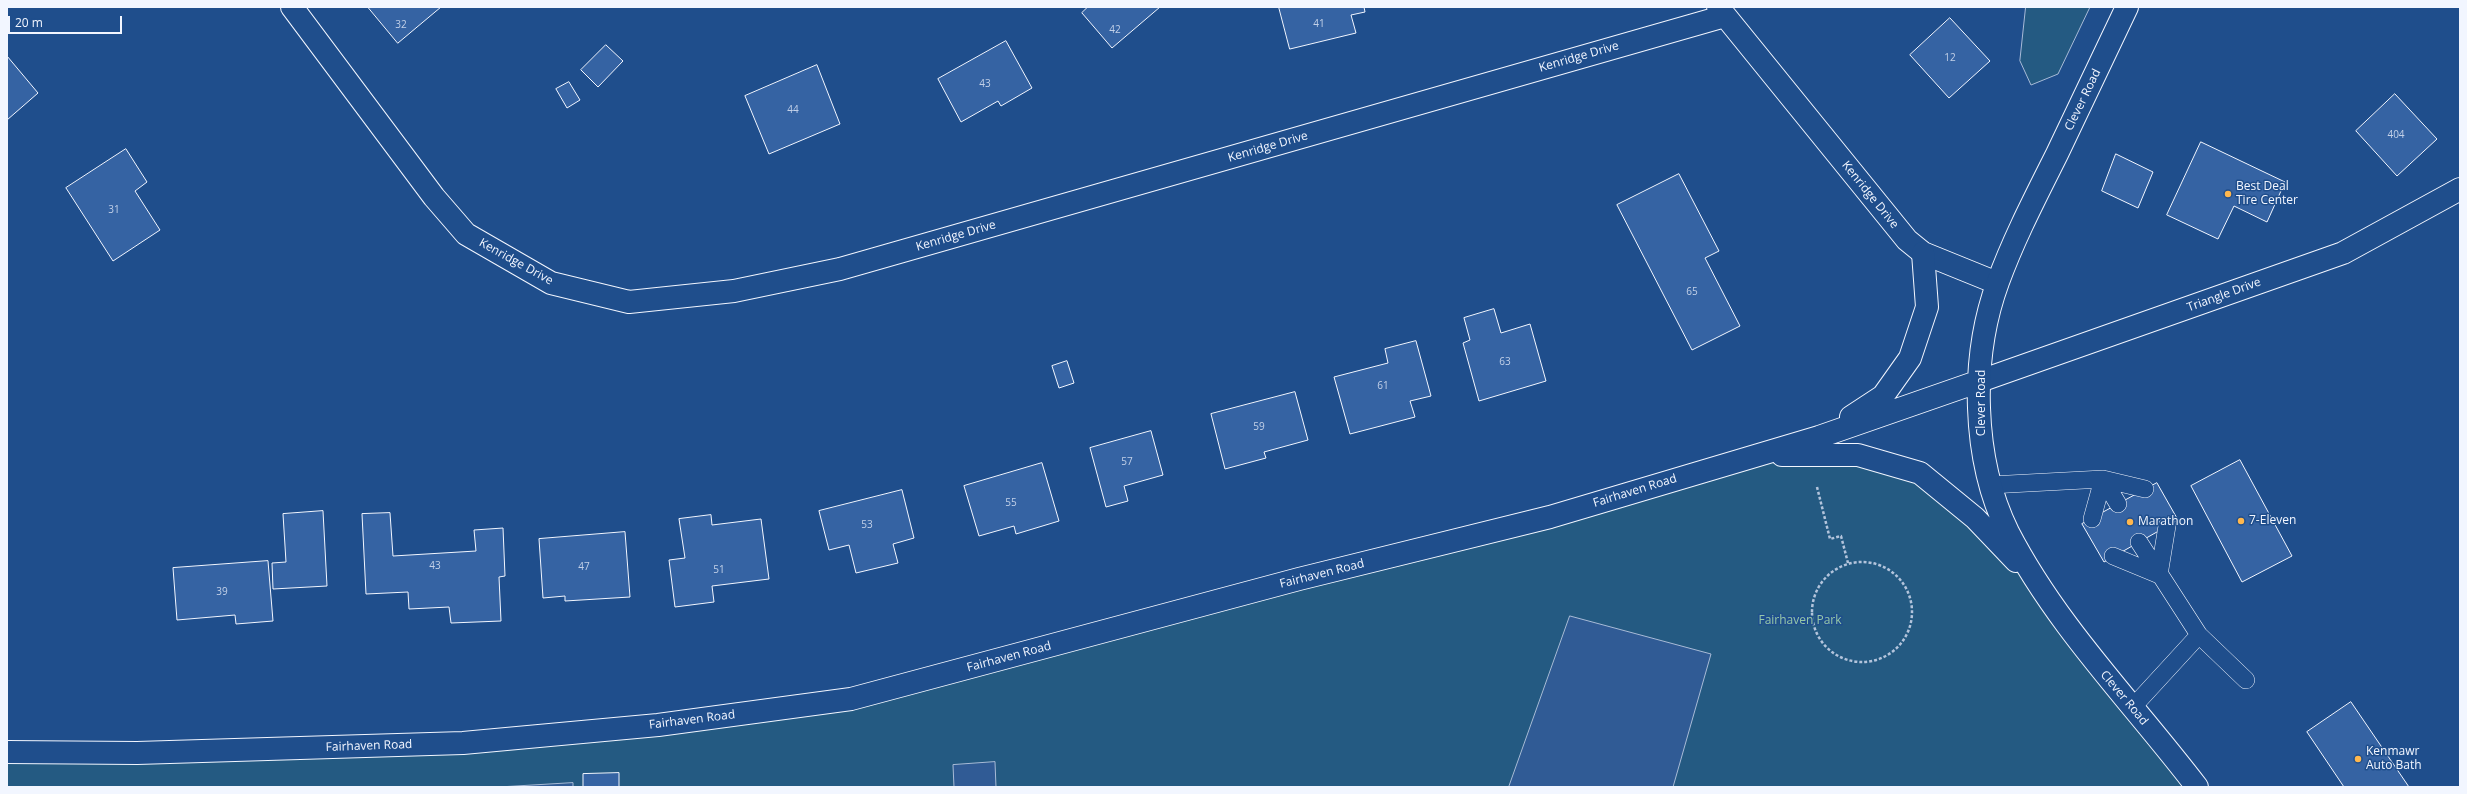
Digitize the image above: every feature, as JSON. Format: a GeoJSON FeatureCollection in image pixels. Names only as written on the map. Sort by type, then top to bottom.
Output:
{"type":"FeatureCollection","features":[{"type":"Feature","properties":{"kind":"street","name":"Kenridge Drive"},"geometry":{"type":"LineString","coordinates":[[292,7],[434,197],[466,234],[551,283],[629,302],[734,291],[840,269],[1721,11],[1907,240],[1923,253],[1998,283]]}},
{"type":"Feature","properties":{"kind":"street","name":"Clever Road"},"geometry":{"type":"LineString","coordinates":[[2127,7],[2028,213],[1998,283],[1985,333],[1980,381],[1979,431],[1990,484],[2008,531],[2042,588],[2107,678],[2197,787]]}},
{"type":"Feature","properties":{"kind":"street","name":"Triangle Drive"},"geometry":{"type":"LineString","coordinates":[[1980,381],[2343,253],[2460,189]]}},
{"type":"Feature","properties":{"kind":"street"},"geometry":{"type":"LineString","coordinates":[[1819,437],[1883,396],[1910,358],[1926,307],[1923,253]]}},
{"type":"Feature","properties":{"kind":"street","name":"Fairhaven Road"},"geometry":{"type":"LineString","coordinates":[[7,752],[137,753],[463,744],[658,725],[850,699],[1291,582],[1550,517],[1651,485],[1819,437],[1980,381]]}},
{"type":"Feature","properties":{"kind":"street"},"geometry":{"type":"LineString","coordinates":[[1756,456],[1858,455],[1920,473],[1975,518],[2042,588]]}},
{"type":"Feature","properties":{"kind":"lane"},"geometry":{"type":"LineString","coordinates":[[2103,479],[2118,504]]}},
{"type":"Feature","properties":{"kind":"lane"},"geometry":{"type":"LineString","coordinates":[[2092,519],[2103,479]]}},
{"type":"Feature","properties":{"kind":"lane"},"geometry":{"type":"LineString","coordinates":[[1990,484],[2103,479],[2145,489]]}},
{"type":"Feature","properties":{"kind":"lane"},"geometry":{"type":"LineString","coordinates":[[2159,575],[2167,526]]}},
{"type":"Feature","properties":{"kind":"lane"},"geometry":{"type":"LineString","coordinates":[[2139,542],[2199,636],[2246,680]]}},
{"type":"Feature","properties":{"kind":"lane"},"geometry":{"type":"LineString","coordinates":[[2113,556],[2159,575]]}},
{"type":"Feature","properties":{"kind":"lane"},"geometry":{"type":"LineString","coordinates":[[2132,708],[2199,636]]}},
{"type":"Feature","properties":{"kind":"path"},"geometry":{"type":"LineString","coordinates":[[1816,484],[1830,539],[1841,536],[1848,563]]}},
{"type":"Feature","properties":{"kind":"path"},"geometry":{"type":"LineString","coordinates":[[1865,561],[1881,565],[1895,574],[1906,587],[1912,602],[1911,625],[1908,635],[1897,649],[1883,658],[1867,662],[1852,662],[1838,656],[1826,647],[1817,635],[1813,621],[1812,606],[1816,592],[1824,579],[1834,570],[1848,563],[1865,561]]}},
{"type":"Feature","properties":{"kind":"green space"},"geometry":{"type":"Polygon","coordinates":[[[2026,7],[2090,7],[2058,74],[2031,85],[2020,61],[2026,7]]]}},
{"type":"Feature","properties":{"kind":"green space","name":"Fairhaven Park"},"geometry":{"type":"Polygon","coordinates":[[[1858,455],[1920,473],[1975,518],[2197,787],[7,787],[7,752],[463,743],[851,699],[1756,456],[1858,455]]]}},
{"type":"Feature","properties":{"kind":"shaded area"},"geometry":{"type":"Polygon","coordinates":[[[1570,616],[1711,654],[1673,787],[1509,787],[1570,616]]]}},
{"type":"Feature","properties":{"kind":"shaded area"},"geometry":{"type":"Polygon","coordinates":[[[995,762],[996,787],[954,787],[953,765],[995,762]]]}},
{"type":"Feature","properties":{"kind":"shaded area"},"geometry":{"type":"Polygon","coordinates":[[[573,783],[573,787],[499,787],[573,783]]]}},
{"type":"Feature","properties":{"kind":"building"},"geometry":{"type":"Polygon","coordinates":[[[368,7],[441,7],[398,43],[368,7]]]}},
{"type":"Feature","properties":{"kind":"building"},"geometry":{"type":"Polygon","coordinates":[[[1088,7],[1160,7],[1112,48],[1082,13],[1088,7]]]}},
{"type":"Feature","properties":{"kind":"building"},"geometry":{"type":"Polygon","coordinates":[[[1279,7],[1364,7],[1365,12],[1351,15],[1356,33],[1290,49],[1279,7]]]}},
{"type":"Feature","properties":{"kind":"building"},"geometry":{"type":"Polygon","coordinates":[[[1950,18],[1990,61],[1949,98],[1910,55],[1950,18]]]}},
{"type":"Feature","properties":{"kind":"building"},"geometry":{"type":"Polygon","coordinates":[[[1006,41],[1032,88],[1001,106],[998,101],[961,122],[938,79],[1006,41]]]}},
{"type":"Feature","properties":{"kind":"building"},"geometry":{"type":"Polygon","coordinates":[[[606,45],[623,61],[598,87],[581,70],[606,45]]]}},
{"type":"Feature","properties":{"kind":"building"},"geometry":{"type":"Polygon","coordinates":[[[7,56],[38,93],[7,120],[7,56]]]}},
{"type":"Feature","properties":{"kind":"building"},"geometry":{"type":"Polygon","coordinates":[[[817,65],[840,124],[769,154],[745,96],[817,65]]]}},
{"type":"Feature","properties":{"kind":"building"},"geometry":{"type":"Polygon","coordinates":[[[569,82],[580,100],[567,108],[556,89],[569,82]]]}},
{"type":"Feature","properties":{"kind":"building"},"geometry":{"type":"Polygon","coordinates":[[[2395,94],[2437,139],[2397,176],[2356,131],[2395,94]]]}},
{"type":"Feature","properties":{"kind":"building","name":"Best Deal Tire Center"},"geometry":{"type":"Polygon","coordinates":[[[2201,142],[2285,182],[2267,222],[2234,206],[2218,239],[2167,215],[2201,142]]]}},
{"type":"Feature","properties":{"kind":"building"},"geometry":{"type":"Polygon","coordinates":[[[126,149],[147,182],[135,191],[160,230],[113,261],[66,188],[126,149]]]}},
{"type":"Feature","properties":{"kind":"building"},"geometry":{"type":"Polygon","coordinates":[[[2116,154],[2153,172],[2138,208],[2102,191],[2116,154]]]}},
{"type":"Feature","properties":{"kind":"building"},"geometry":{"type":"Polygon","coordinates":[[[1679,174],[1719,251],[1705,258],[1740,326],[1692,350],[1617,205],[1679,174]]]}},
{"type":"Feature","properties":{"kind":"building"},"geometry":{"type":"Polygon","coordinates":[[[1494,309],[1501,333],[1530,324],[1546,381],[1479,401],[1463,343],[1470,340],[1464,318],[1494,309]]]}},
{"type":"Feature","properties":{"kind":"building"},"geometry":{"type":"Polygon","coordinates":[[[1416,341],[1431,396],[1410,401],[1415,417],[1350,434],[1334,377],[1388,363],[1385,349],[1416,341]]]}},
{"type":"Feature","properties":{"kind":"building"},"geometry":{"type":"Polygon","coordinates":[[[1067,361],[1074,383],[1059,388],[1052,366],[1067,361]]]}},
{"type":"Feature","properties":{"kind":"building"},"geometry":{"type":"Polygon","coordinates":[[[1295,392],[1308,440],[1264,452],[1266,458],[1225,469],[1211,414],[1295,392]]]}},
{"type":"Feature","properties":{"kind":"building"},"geometry":{"type":"Polygon","coordinates":[[[1151,431],[1163,475],[1124,486],[1128,501],[1106,507],[1090,448],[1151,431]]]}},
{"type":"Feature","properties":{"kind":"building","name":"7-Eleven"},"geometry":{"type":"Polygon","coordinates":[[[2240,460],[2292,556],[2242,582],[2191,486],[2240,460]]]}},
{"type":"Feature","properties":{"kind":"building"},"geometry":{"type":"Polygon","coordinates":[[[1042,463],[1059,521],[1016,534],[1014,526],[979,536],[964,486],[1042,463]]]}},
{"type":"Feature","properties":{"kind":"building","name":"Marathon"},"geometry":{"type":"Polygon","coordinates":[[[2157,483],[2178,520],[2104,562],[2082,524],[2157,483]]]}},
{"type":"Feature","properties":{"kind":"building"},"geometry":{"type":"Polygon","coordinates":[[[902,490],[914,538],[893,544],[898,563],[856,573],[849,545],[829,550],[819,511],[902,490]]]}},
{"type":"Feature","properties":{"kind":"building"},"geometry":{"type":"Polygon","coordinates":[[[323,511],[327,586],[273,589],[272,563],[286,562],[283,514],[323,511]]]}},
{"type":"Feature","properties":{"kind":"building"},"geometry":{"type":"Polygon","coordinates":[[[390,513],[393,556],[476,551],[474,530],[503,528],[505,576],[499,577],[501,621],[451,623],[449,607],[409,609],[408,592],[366,594],[362,514],[390,513]]]}},
{"type":"Feature","properties":{"kind":"building"},"geometry":{"type":"Polygon","coordinates":[[[711,515],[712,525],[761,519],[769,579],[712,586],[714,602],[675,607],[669,560],[685,558],[679,519],[711,515]]]}},
{"type":"Feature","properties":{"kind":"building"},"geometry":{"type":"Polygon","coordinates":[[[625,532],[630,597],[565,601],[565,596],[543,598],[539,539],[625,532]]]}},
{"type":"Feature","properties":{"kind":"building"},"geometry":{"type":"Polygon","coordinates":[[[268,561],[273,621],[236,624],[235,615],[177,620],[173,568],[268,561]]]}},
{"type":"Feature","properties":{"kind":"building","name":"Kenmawr Auto Bath"},"geometry":{"type":"Polygon","coordinates":[[[2351,702],[2409,787],[2344,787],[2307,732],[2351,702]]]}},
{"type":"Feature","properties":{"kind":"building"},"geometry":{"type":"Polygon","coordinates":[[[619,773],[619,787],[583,787],[583,774],[619,773]]]}},
{"type":"Feature","properties":{"kind":"place","name":"Best Deal Tire Center"},"geometry":{"type":"Point","coordinates":[2228,194]}},
{"type":"Feature","properties":{"kind":"place","name":"7-Eleven"},"geometry":{"type":"Point","coordinates":[2241,521]}},
{"type":"Feature","properties":{"kind":"place","name":"Marathon"},"geometry":{"type":"Point","coordinates":[2130,522]}},
{"type":"Feature","properties":{"kind":"place","name":"Kenmawr Auto Bath"},"geometry":{"type":"Point","coordinates":[2358,759]}}]}
